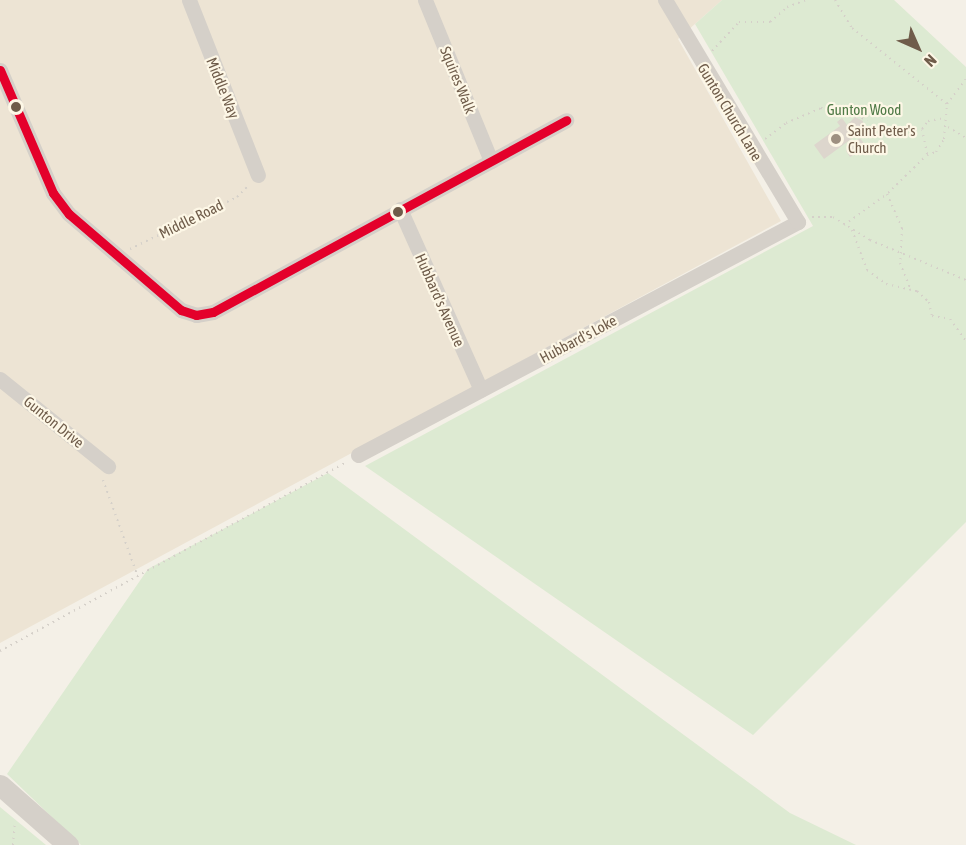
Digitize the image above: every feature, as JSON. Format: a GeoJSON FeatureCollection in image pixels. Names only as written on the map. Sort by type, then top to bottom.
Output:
{"type":"FeatureCollection","features":[{"type":"Feature","properties":{"kind":"main road"},"geometry":{"type":"LineString","coordinates":[[0,785],[68,845]]}},
{"type":"Feature","properties":{"kind":"street","name":"Middle Way"},"geometry":{"type":"LineString","coordinates":[[189,0],[258,175]]}},
{"type":"Feature","properties":{"kind":"street","name":"Squires Walk"},"geometry":{"type":"LineString","coordinates":[[425,0],[491,161]]}},
{"type":"Feature","properties":{"kind":"street","name":"Gunton Church Lane"},"geometry":{"type":"LineString","coordinates":[[665,0],[803,220]]}},
{"type":"Feature","properties":{"kind":"street"},"geometry":{"type":"LineString","coordinates":[[0,70],[53,194],[69,214],[181,310],[196,315],[213,312],[567,120]]}},
{"type":"Feature","properties":{"kind":"street","name":"Hubbard's Avenue"},"geometry":{"type":"LineString","coordinates":[[400,209],[481,390]]}},
{"type":"Feature","properties":{"kind":"street","name":"Hubbard's Loke"},"geometry":{"type":"LineString","coordinates":[[358,455],[803,220]]}},
{"type":"Feature","properties":{"kind":"street","name":"Gunton Drive"},"geometry":{"type":"LineString","coordinates":[[0,379],[108,466]]}},
{"type":"Feature","properties":{"kind":"path"},"geometry":{"type":"LineString","coordinates":[[708,55],[739,22],[770,22],[787,7],[806,0]]}},
{"type":"Feature","properties":{"kind":"path"},"geometry":{"type":"LineString","coordinates":[[835,0],[852,28],[947,104]]}},
{"type":"Feature","properties":{"kind":"path"},"geometry":{"type":"LineString","coordinates":[[966,79],[947,104],[945,118],[948,127],[966,138]]}},
{"type":"Feature","properties":{"kind":"path"},"geometry":{"type":"LineString","coordinates":[[760,142],[806,113],[821,108],[834,114],[840,120]]}},
{"type":"Feature","properties":{"kind":"path"},"geometry":{"type":"LineString","coordinates":[[834,114],[852,111],[867,121]]}},
{"type":"Feature","properties":{"kind":"path"},"geometry":{"type":"LineString","coordinates":[[927,155],[922,129],[928,121],[945,118]]}},
{"type":"Feature","properties":{"kind":"path"},"geometry":{"type":"LineString","coordinates":[[844,225],[887,194],[927,155],[936,152],[948,127]]}},
{"type":"Feature","properties":{"kind":"path","name":"Middle Road"},"geometry":{"type":"LineString","coordinates":[[117,255],[237,197],[258,175]]}},
{"type":"Feature","properties":{"kind":"path"},"geometry":{"type":"LineString","coordinates":[[887,194],[902,228],[902,272],[910,289]]}},
{"type":"Feature","properties":{"kind":"path"},"geometry":{"type":"LineString","coordinates":[[803,220],[833,217],[852,230],[966,280]]}},
{"type":"Feature","properties":{"kind":"path"},"geometry":{"type":"LineString","coordinates":[[852,230],[867,270],[886,284],[910,289],[929,302],[932,316],[950,319],[966,341]]}},
{"type":"Feature","properties":{"kind":"path"},"geometry":{"type":"LineString","coordinates":[[0,651],[358,455]]}},
{"type":"Feature","properties":{"kind":"path"},"geometry":{"type":"LineString","coordinates":[[108,466],[102,483],[138,577]]}},
{"type":"Feature","properties":{"kind":"shaded area"},"geometry":{"type":"Polygon","coordinates":[[[0,0],[722,0],[678,39],[781,221],[0,643],[0,0]]]}},
{"type":"Feature","properties":{"kind":"green space","name":"Gunton Wood"},"geometry":{"type":"Polygon","coordinates":[[[722,0],[894,0],[966,67],[966,522],[753,735],[365,466],[813,226],[695,24],[722,0]]]}},
{"type":"Feature","properties":{"kind":"green space"},"geometry":{"type":"Polygon","coordinates":[[[328,473],[790,813],[856,845],[81,845],[7,774],[148,569],[328,473]]]}},
{"type":"Feature","properties":{"kind":"green space"},"geometry":{"type":"Polygon","coordinates":[[[0,807],[46,845],[0,845],[0,807]]]}},
{"type":"Feature","properties":{"kind":"building","name":"Saint Peter's Church"},"geometry":{"type":"Polygon","coordinates":[[[855,117],[863,121],[863,126],[855,130],[858,134],[824,159],[814,145],[840,126],[837,122],[842,118],[847,125],[855,117]]]}},
{"type":"Feature","properties":{"kind":"building"},"geometry":{"type":"Polygon","coordinates":[[[860,138],[867,147],[850,157],[846,151],[860,138]]]}},
{"type":"Feature","properties":{"kind":"transit line"},"geometry":{"type":"LineString","coordinates":[[0,70],[53,193],[69,214],[181,310],[196,315],[213,312],[566,120]]}},
{"type":"Feature","properties":{"kind":"place","name":"Saint Peter's Church"},"geometry":{"type":"Point","coordinates":[836,139]}}]}
